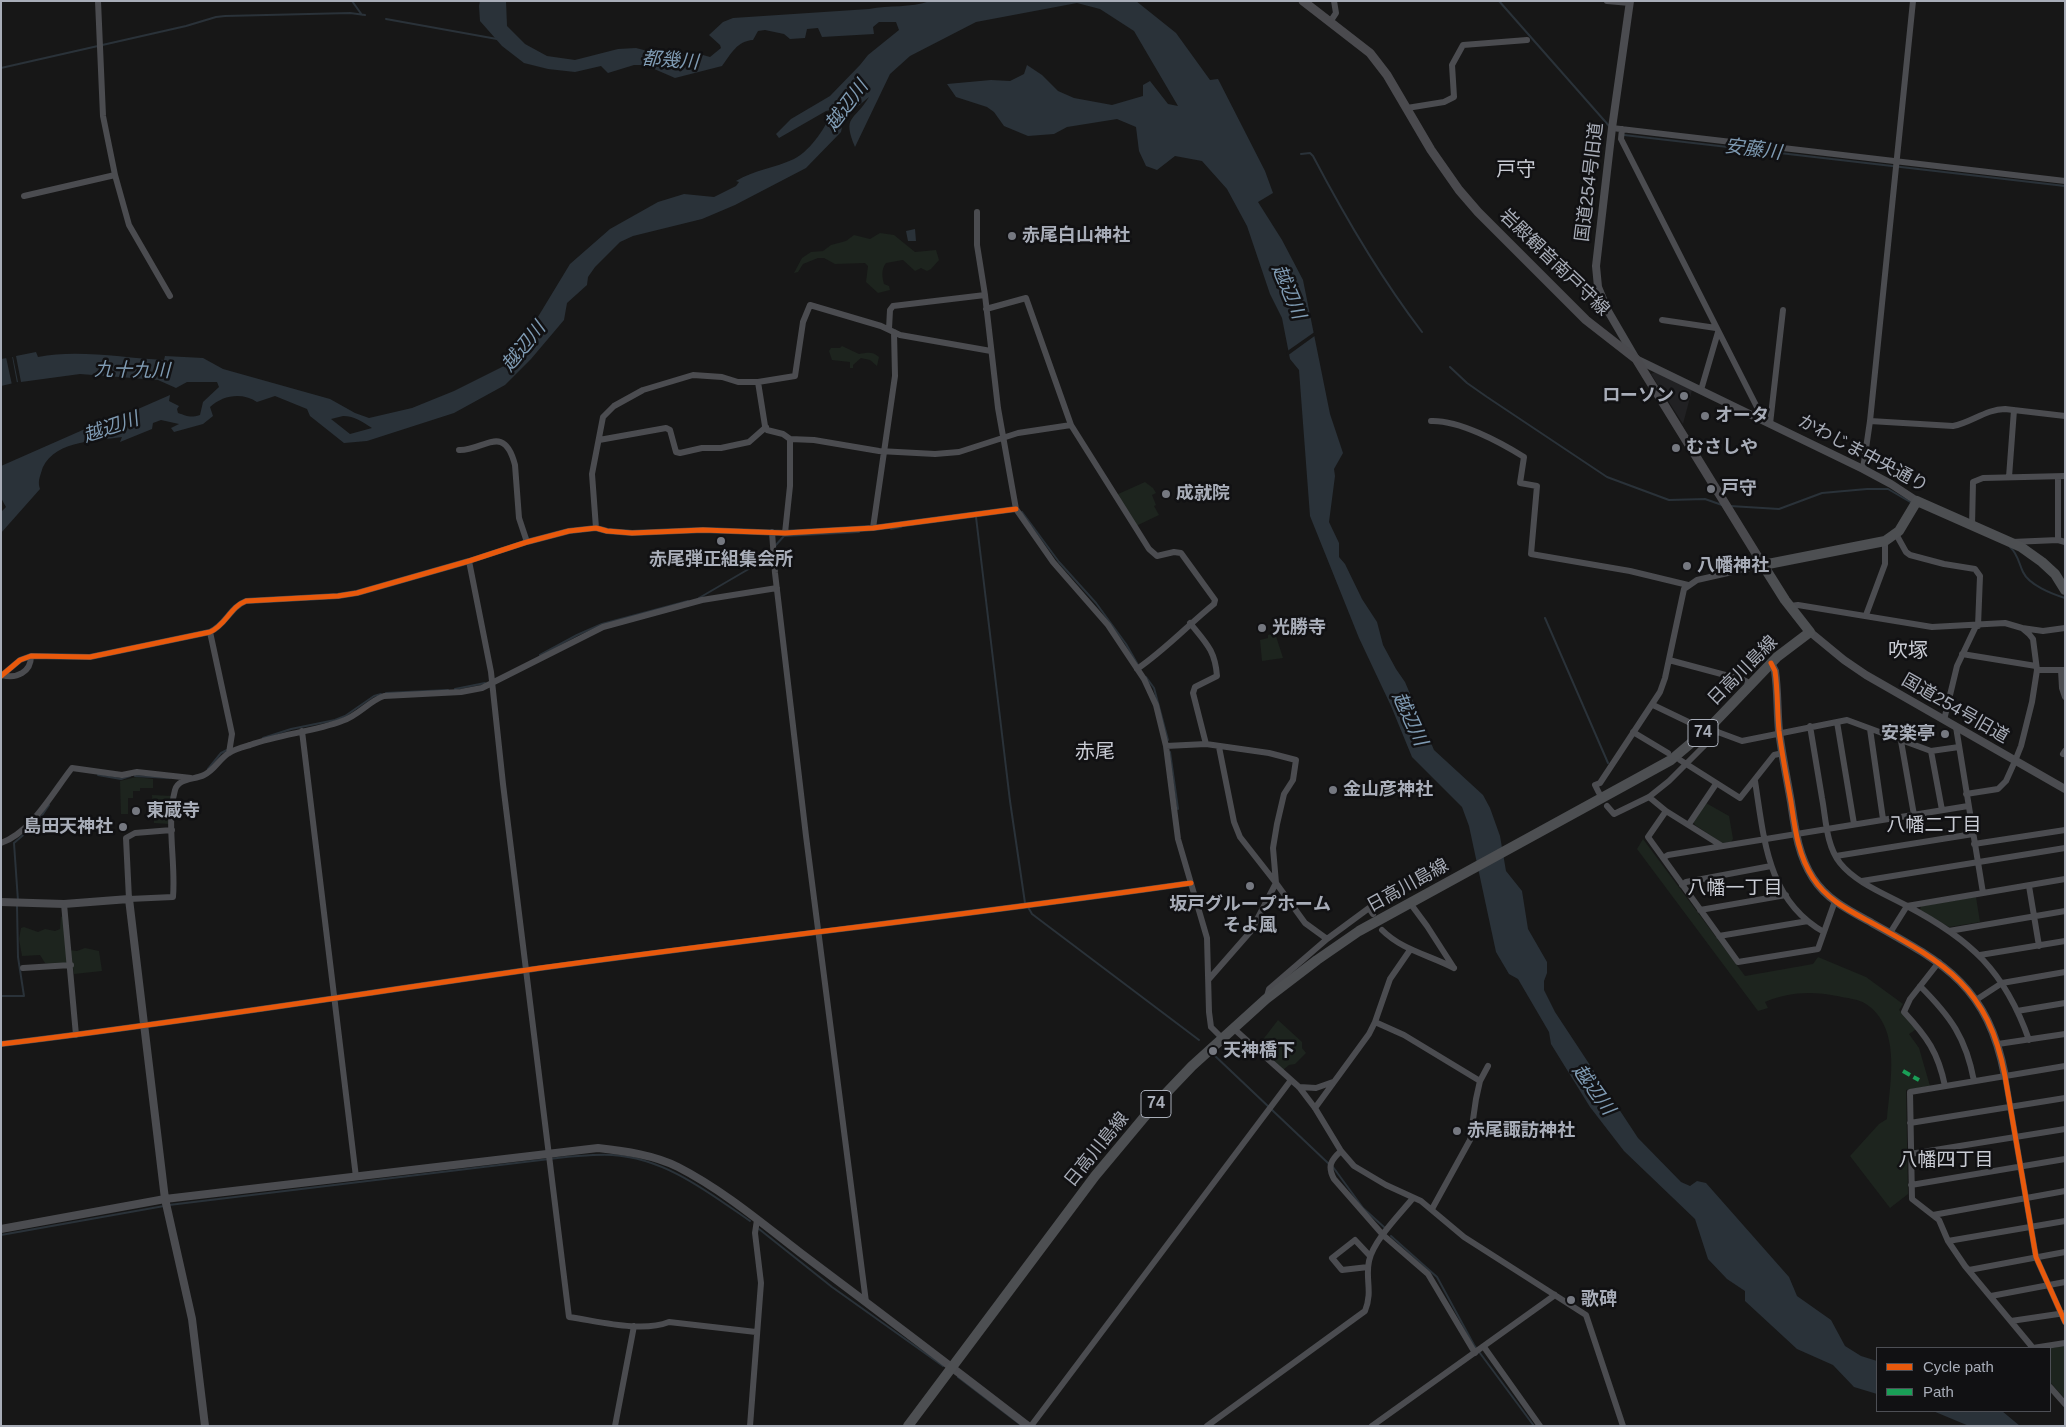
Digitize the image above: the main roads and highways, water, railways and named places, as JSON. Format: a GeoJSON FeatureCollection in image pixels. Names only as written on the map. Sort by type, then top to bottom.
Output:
{"type":"FeatureCollection","features":[{"type":"Feature","properties":{"kind":"main road","name":"岩殿観音南戸守線"},"geometry":{"type":"LineString","coordinates":[[1309,3],[1370,53],[1387,74],[1439,161],[1478,212],[1586,320],[1636,359],[1763,565]]}},
{"type":"Feature","properties":{"kind":"main road","name":"かわじま中央通り"},"geometry":{"type":"LineString","coordinates":[[1763,565],[1885,541],[1896,534],[1908,518],[1917,501],[2021,547],[2042,562],[2054,574],[2065,590]]}},
{"type":"Feature","properties":{"kind":"main road","name":"日高川島線"},"geometry":{"type":"LineString","coordinates":[[908,1426],[1124,1140],[1182,1076],[1266,998],[1360,931],[1580,812],[1671,760],[1710,729],[1771,663],[1810,632],[1763,565]]}},
{"type":"Feature","properties":{"kind":"water"},"geometry":{"type":"Polygon","coordinates":[[[480,1],[506,1],[507,26],[525,44],[547,56],[575,60],[618,49],[636,48],[663,55],[692,54],[691,57],[703,55],[710,57],[721,48],[709,35],[723,22],[733,18],[869,9],[915,5],[930,1],[1136,1],[1176,33],[1210,80],[1218,79],[1265,171],[1273,193],[1258,202],[1282,240],[1303,280],[1330,414],[1343,453],[1334,469],[1335,476],[1329,522],[1339,543],[1339,557],[1345,564],[1362,599],[1377,622],[1383,645],[1405,682],[1434,750],[1483,795],[1490,808],[1500,836],[1506,871],[1522,891],[1528,929],[1547,962],[1544,990],[1555,1012],[1638,1138],[1681,1182],[1690,1186],[1697,1181],[1706,1183],[1789,1277],[1797,1296],[1831,1320],[1845,1346],[1861,1356],[1876,1361],[1876,1394],[1854,1387],[1833,1365],[1797,1349],[1745,1301],[1745,1291],[1727,1279],[1708,1259],[1695,1219],[1624,1151],[1590,1107],[1551,1044],[1549,1032],[1518,979],[1509,974],[1496,952],[1469,826],[1462,807],[1412,757],[1391,706],[1359,638],[1310,516],[1299,370],[1290,359],[1282,318],[1270,294],[1247,226],[1227,189],[1202,161],[1175,156],[1157,170],[1146,166],[1139,151],[1136,127],[1117,119],[1067,127],[1054,134],[1028,136],[1004,126],[994,112],[987,107],[956,97],[947,84],[991,80],[1010,81],[1024,74],[1027,65],[1042,75],[1058,91],[1074,98],[1112,105],[1143,96],[1143,85],[1150,81],[1168,104],[1178,106],[1134,31],[1100,9],[1077,3],[976,22],[910,56],[890,74],[855,147],[851,137],[850,124],[869,97],[844,118],[841,132],[806,168],[735,205],[702,219],[633,236],[620,242],[595,267],[588,277],[587,285],[567,303],[564,320],[531,359],[505,385],[454,413],[367,441],[344,443],[310,416],[307,409],[275,396],[257,402],[245,397],[233,396],[221,400],[210,407],[213,416],[203,424],[174,432],[171,428],[179,424],[161,420],[153,423],[152,429],[120,442],[122,437],[74,444],[53,454],[46,462],[41,473],[39,479],[40,489],[1,533],[1,512],[6,507],[1,498],[1,466],[85,429],[90,430],[170,395],[169,401],[179,406],[177,409],[178,413],[186,416],[200,415],[203,402],[219,387],[217,382],[187,382],[176,388],[158,380],[80,374],[21,382],[16,356],[36,352],[38,357],[85,354],[164,360],[165,356],[203,358],[223,369],[330,399],[355,413],[369,418],[412,408],[454,391],[510,363],[570,264],[610,229],[658,202],[684,194],[714,197],[736,186],[739,182],[736,181],[743,177],[787,162],[801,155],[818,137],[835,109],[826,111],[779,138],[776,134],[791,119],[830,96],[868,55],[899,30],[896,22],[879,22],[873,27],[874,34],[822,37],[818,28],[807,29],[805,38],[790,39],[784,34],[765,30],[758,31],[753,40],[743,43],[735,49],[722,66],[675,78],[645,65],[634,65],[608,73],[601,66],[575,72],[548,69],[524,63],[502,46],[480,21],[480,1]],[[343,416],[331,419],[350,434],[372,428],[358,420],[343,416]]]}},
{"type":"Feature","properties":{"kind":"water"},"geometry":{"type":"Polygon","coordinates":[[[915,229],[916,241],[908,241],[906,231],[915,229]]]}},
{"type":"Feature","properties":{"kind":"water"},"geometry":{"type":"Polygon","coordinates":[[[13,357],[18,382],[1,386],[1,359],[13,357]]]}},
{"type":"Feature","properties":{"kind":"water"},"geometry":{"type":"Polygon","coordinates":[[[1935,1412],[2003,1412],[2020,1426],[1969,1426],[1935,1412]]]}},
{"type":"Feature","properties":{"kind":"waterway"},"geometry":{"type":"LineString","coordinates":[[352,1],[362,15]]}},
{"type":"Feature","properties":{"kind":"waterway","name":"安藤川"},"geometry":{"type":"LineString","coordinates":[[1499,1],[1610,127]]}},
{"type":"Feature","properties":{"kind":"waterway"},"geometry":{"type":"LineString","coordinates":[[1,68],[186,26],[216,17],[350,13],[365,15]]}},
{"type":"Feature","properties":{"kind":"waterway"},"geometry":{"type":"LineString","coordinates":[[386,19],[497,39]]}},
{"type":"Feature","properties":{"kind":"waterway","name":"安藤川"},"geometry":{"type":"LineString","coordinates":[[1624,135],[2065,186]]}},
{"type":"Feature","properties":{"kind":"waterway"},"geometry":{"type":"LineString","coordinates":[[1301,154],[1310,153],[1313,156],[1364,246],[1422,332]]}},
{"type":"Feature","properties":{"kind":"waterway"},"geometry":{"type":"LineString","coordinates":[[1450,367],[1467,383],[1607,477],[1669,500],[1705,499],[1722,505]]}},
{"type":"Feature","properties":{"kind":"waterway"},"geometry":{"type":"LineString","coordinates":[[1730,506],[1779,509],[1822,493],[1867,489],[1888,489],[1912,503]]}},
{"type":"Feature","properties":{"kind":"waterway"},"geometry":{"type":"LineString","coordinates":[[1022,512],[1059,562],[1096,603],[1126,644],[1138,665]]}},
{"type":"Feature","properties":{"kind":"waterway"},"geometry":{"type":"LineString","coordinates":[[976,517],[1010,801],[1025,903]]}},
{"type":"Feature","properties":{"kind":"waterway"},"geometry":{"type":"LineString","coordinates":[[891,529],[901,527]]}},
{"type":"Feature","properties":{"kind":"waterway"},"geometry":{"type":"LineString","coordinates":[[775,546],[784,536],[859,532]]}},
{"type":"Feature","properties":{"kind":"waterway"},"geometry":{"type":"LineString","coordinates":[[2010,547],[2030,581],[2065,598]]}},
{"type":"Feature","properties":{"kind":"waterway"},"geometry":{"type":"LineString","coordinates":[[699,598],[759,563],[772,549]]}},
{"type":"Feature","properties":{"kind":"waterway"},"geometry":{"type":"LineString","coordinates":[[540,655],[602,624],[688,601]]}},
{"type":"Feature","properties":{"kind":"waterway"},"geometry":{"type":"LineString","coordinates":[[1545,618],[1608,763]]}},
{"type":"Feature","properties":{"kind":"waterway"},"geometry":{"type":"LineString","coordinates":[[1146,677],[1154,688],[1168,740]]}},
{"type":"Feature","properties":{"kind":"waterway"},"geometry":{"type":"LineString","coordinates":[[455,689],[485,683]]}},
{"type":"Feature","properties":{"kind":"waterway"},"geometry":{"type":"LineString","coordinates":[[386,693],[448,690]]}},
{"type":"Feature","properties":{"kind":"waterway"},"geometry":{"type":"LineString","coordinates":[[263,738],[291,729],[335,720],[345,716],[374,696],[381,694]]}},
{"type":"Feature","properties":{"kind":"waterway"},"geometry":{"type":"LineString","coordinates":[[208,769],[221,753],[227,750]]}},
{"type":"Feature","properties":{"kind":"waterway"},"geometry":{"type":"LineString","coordinates":[[1170,752],[1178,809]]}},
{"type":"Feature","properties":{"kind":"waterway"},"geometry":{"type":"LineString","coordinates":[[98,775],[121,779],[130,776]]}},
{"type":"Feature","properties":{"kind":"waterway"},"geometry":{"type":"LineString","coordinates":[[135,776],[170,778]]}},
{"type":"Feature","properties":{"kind":"waterway"},"geometry":{"type":"LineString","coordinates":[[18,901],[14,843],[36,824],[49,805]]}},
{"type":"Feature","properties":{"kind":"waterway"},"geometry":{"type":"LineString","coordinates":[[1,996],[24,996],[18,957],[17,906]]}},
{"type":"Feature","properties":{"kind":"waterway"},"geometry":{"type":"LineString","coordinates":[[1028,907],[1032,914],[1199,1040]]}},
{"type":"Feature","properties":{"kind":"waterway"},"geometry":{"type":"LineString","coordinates":[[1213,1054],[1329,1164]]}},
{"type":"Feature","properties":{"kind":"waterway"},"geometry":{"type":"LineString","coordinates":[[169,1205],[566,1157],[606,1155],[631,1158],[668,1170],[702,1188],[750,1221]]}},
{"type":"Feature","properties":{"kind":"waterway"},"geometry":{"type":"LineString","coordinates":[[1333,1167],[1363,1208],[1385,1228]]}},
{"type":"Feature","properties":{"kind":"waterway"},"geometry":{"type":"LineString","coordinates":[[1,1235],[164,1206]]}},
{"type":"Feature","properties":{"kind":"waterway"},"geometry":{"type":"LineString","coordinates":[[759,1229],[832,1287],[943,1366]]}},
{"type":"Feature","properties":{"kind":"waterway"},"geometry":{"type":"LineString","coordinates":[[1391,1236],[1437,1277],[1474,1345],[1534,1426]]}},
{"type":"Feature","properties":{"kind":"waterway"},"geometry":{"type":"LineString","coordinates":[[958,1377],[1021,1425]]}},
{"type":"Feature","properties":{"kind":"place","name":"赤尾白山神社"},"geometry":{"type":"Point","coordinates":[1012,236]}},
{"type":"Feature","properties":{"kind":"place","name":"ローソン"},"geometry":{"type":"Point","coordinates":[1684,396]}},
{"type":"Feature","properties":{"kind":"place","name":"オータ"},"geometry":{"type":"Point","coordinates":[1705,416]}},
{"type":"Feature","properties":{"kind":"place","name":"むさしや"},"geometry":{"type":"Point","coordinates":[1676,448]}},
{"type":"Feature","properties":{"kind":"place","name":"戸守"},"geometry":{"type":"Point","coordinates":[1711,489]}},
{"type":"Feature","properties":{"kind":"place","name":"成就院"},"geometry":{"type":"Point","coordinates":[1166,494]}},
{"type":"Feature","properties":{"kind":"place","name":"赤尾弾正組集会所"},"geometry":{"type":"Point","coordinates":[721,541]}},
{"type":"Feature","properties":{"kind":"place","name":"八幡神社"},"geometry":{"type":"Point","coordinates":[1687,566]}},
{"type":"Feature","properties":{"kind":"place","name":"光勝寺"},"geometry":{"type":"Point","coordinates":[1262,628]}},
{"type":"Feature","properties":{"kind":"place","name":"安楽亭"},"geometry":{"type":"Point","coordinates":[1945,734]}},
{"type":"Feature","properties":{"kind":"place","name":"金山彦神社"},"geometry":{"type":"Point","coordinates":[1333,790]}},
{"type":"Feature","properties":{"kind":"place","name":"東蔵寺"},"geometry":{"type":"Point","coordinates":[136,811]}},
{"type":"Feature","properties":{"kind":"place","name":"島田天神社"},"geometry":{"type":"Point","coordinates":[123,827]}},
{"type":"Feature","properties":{"kind":"place","name":"坂戸グループホーム そよ風"},"geometry":{"type":"Point","coordinates":[1250,886]}},
{"type":"Feature","properties":{"kind":"place","name":"天神橋下"},"geometry":{"type":"Point","coordinates":[1213,1051]}},
{"type":"Feature","properties":{"kind":"place","name":"赤尾諏訪神社"},"geometry":{"type":"Point","coordinates":[1457,1131]}},
{"type":"Feature","properties":{"kind":"place","name":"歌碑"},"geometry":{"type":"Point","coordinates":[1571,1300]}},
{"type":"Feature","properties":{"kind":"district","name":"戸守"},"geometry":{"type":"Point","coordinates":[1516,170]}},
{"type":"Feature","properties":{"kind":"district","name":"吹塚"},"geometry":{"type":"Point","coordinates":[1908,651]}},
{"type":"Feature","properties":{"kind":"district","name":"赤尾"},"geometry":{"type":"Point","coordinates":[1095,752]}},
{"type":"Feature","properties":{"kind":"district","name":"八幡二丁目"},"geometry":{"type":"Point","coordinates":[1934,826]}},
{"type":"Feature","properties":{"kind":"district","name":"八幡一丁目"},"geometry":{"type":"Point","coordinates":[1735,889]}},
{"type":"Feature","properties":{"kind":"district","name":"八幡四丁目"},"geometry":{"type":"Point","coordinates":[1946,1161]}},
{"type":"Feature","properties":{"kind":"water label","name":"都幾川"},"geometry":{"type":"Point","coordinates":[670,61]}},
{"type":"Feature","properties":{"kind":"water label","name":"越辺川"},"geometry":{"type":"Point","coordinates":[847,106]}},
{"type":"Feature","properties":{"kind":"water label","name":"越辺川"},"geometry":{"type":"Point","coordinates":[1288,292]}},
{"type":"Feature","properties":{"kind":"water label","name":"越辺川"},"geometry":{"type":"Point","coordinates":[524,347]}},
{"type":"Feature","properties":{"kind":"water label","name":"九十九川"},"geometry":{"type":"Point","coordinates":[132,371]}},
{"type":"Feature","properties":{"kind":"water label","name":"越辺川"},"geometry":{"type":"Point","coordinates":[111,428]}},
{"type":"Feature","properties":{"kind":"water label","name":"越辺川"},"geometry":{"type":"Point","coordinates":[1409,719]}},
{"type":"Feature","properties":{"kind":"water label","name":"越辺川"},"geometry":{"type":"Point","coordinates":[1593,1090]}}]}
